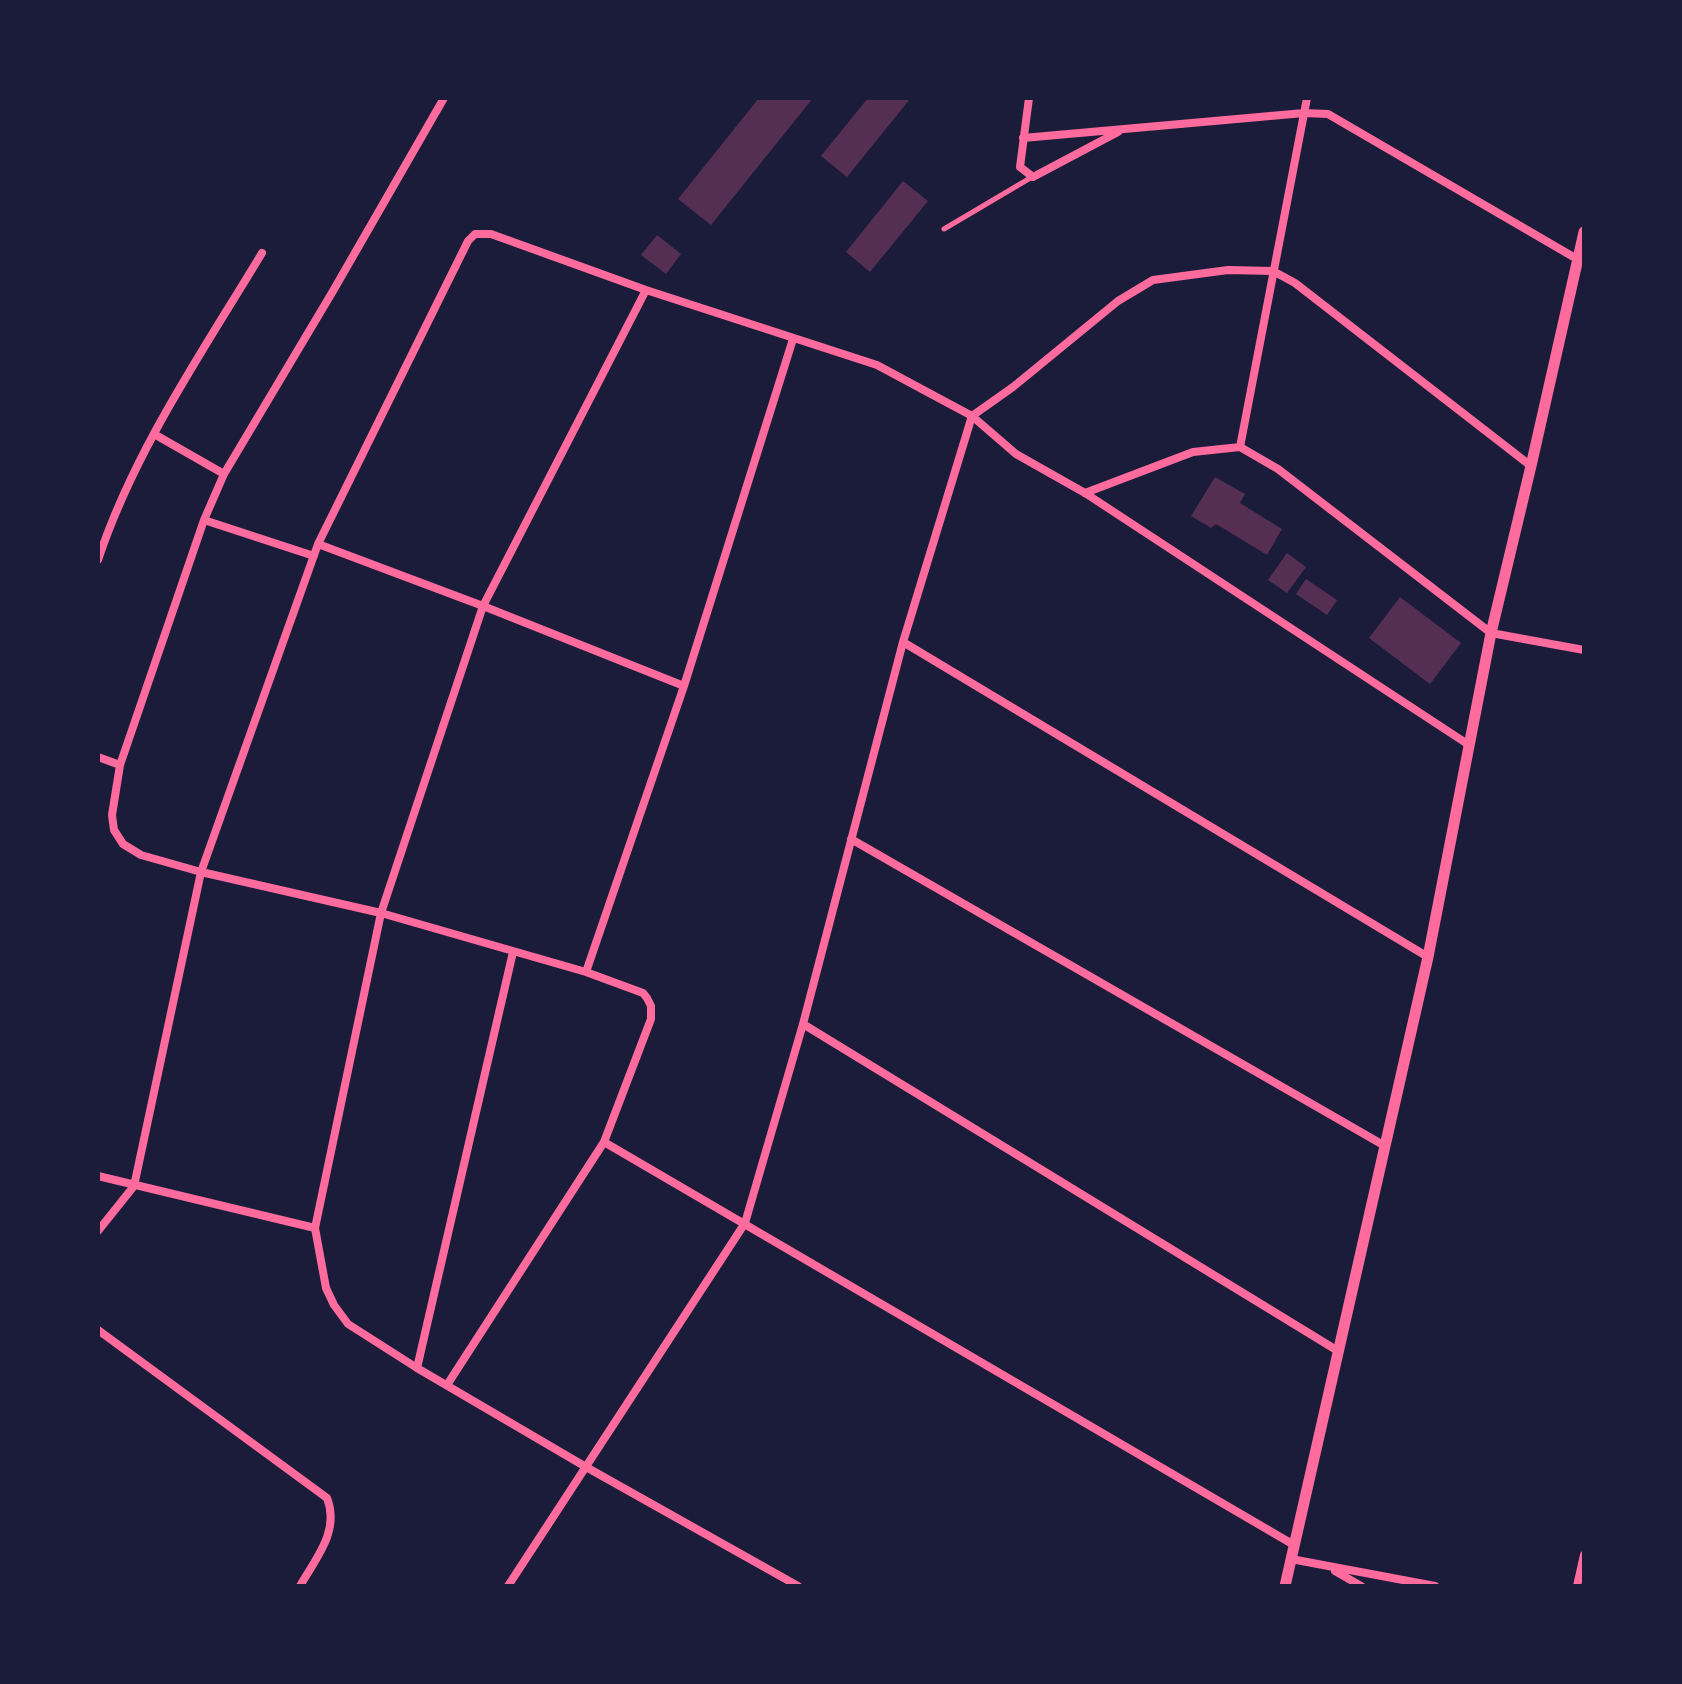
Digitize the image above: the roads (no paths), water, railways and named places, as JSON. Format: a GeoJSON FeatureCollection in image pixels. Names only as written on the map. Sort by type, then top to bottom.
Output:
{"type":"FeatureCollection","features":[{"type":"Feature","properties":{"kind":"street"},"geometry":{"type":"LineString","coordinates":[[444,98],[224,474],[204,520],[120,765],[112,815],[114,830],[123,844],[141,855],[201,872],[381,913],[586,972],[643,993],[647,998],[651,1006],[651,1019],[604,1142],[447,1385]]}},
{"type":"Feature","properties":{"kind":"street"},"geometry":{"type":"LineString","coordinates":[[1029,98],[1020,167],[1033,177],[1122,129]]}},
{"type":"Feature","properties":{"kind":"street"},"geometry":{"type":"LineString","coordinates":[[1240,447],[1307,98]]}},
{"type":"Feature","properties":{"kind":"street"},"geometry":{"type":"LineString","coordinates":[[1023,138],[1304,113],[1328,114],[1577,259]]}},
{"type":"Feature","properties":{"kind":"street"},"geometry":{"type":"LineString","coordinates":[[1285,1584],[1428,957],[1491,633],[1584,232]]}},
{"type":"Feature","properties":{"kind":"street"},"geometry":{"type":"LineString","coordinates":[[98,1231],[134,1186],[201,872],[318,544],[468,241],[475,234],[491,234],[646,290],[877,365],[972,416],[1016,454],[1085,493],[1469,745]]}},
{"type":"Feature","properties":{"kind":"street"},"geometry":{"type":"LineString","coordinates":[[98,560],[124,492],[154,434],[262,253]]}},
{"type":"Feature","properties":{"kind":"street"},"geometry":{"type":"LineString","coordinates":[[508,1586],[745,1223],[803,1024],[903,642],[972,416],[1013,387],[1118,301],[1153,280],[1228,270],[1273,271],[1295,283],[1531,466]]}},
{"type":"Feature","properties":{"kind":"street"},"geometry":{"type":"LineString","coordinates":[[646,290],[483,606],[381,913],[315,1228],[326,1288],[348,1324],[586,1467],[798,1586]]}},
{"type":"Feature","properties":{"kind":"street"},"geometry":{"type":"LineString","coordinates":[[586,972],[684,686],[793,339]]}},
{"type":"Feature","properties":{"kind":"street"},"geometry":{"type":"LineString","coordinates":[[154,434],[224,474]]}},
{"type":"Feature","properties":{"kind":"street"},"geometry":{"type":"LineString","coordinates":[[1085,493],[1193,452],[1240,447],[1278,469],[1491,633],[1584,650]]}},
{"type":"Feature","properties":{"kind":"street"},"geometry":{"type":"LineString","coordinates":[[204,520],[314,556]]}},
{"type":"Feature","properties":{"kind":"street"},"geometry":{"type":"LineString","coordinates":[[318,544],[684,686]]}},
{"type":"Feature","properties":{"kind":"street"},"geometry":{"type":"LineString","coordinates":[[903,642],[1428,957]]}},
{"type":"Feature","properties":{"kind":"street"},"geometry":{"type":"LineString","coordinates":[[98,757],[120,765]]}},
{"type":"Feature","properties":{"kind":"street"},"geometry":{"type":"LineString","coordinates":[[851,839],[1385,1146]]}},
{"type":"Feature","properties":{"kind":"street"},"geometry":{"type":"LineString","coordinates":[[417,1368],[513,952]]}},
{"type":"Feature","properties":{"kind":"street"},"geometry":{"type":"LineString","coordinates":[[803,1024],[1338,1351]]}},
{"type":"Feature","properties":{"kind":"street"},"geometry":{"type":"LineString","coordinates":[[604,1142],[1294,1545]]}},
{"type":"Feature","properties":{"kind":"street"},"geometry":{"type":"LineString","coordinates":[[98,1176],[315,1228]]}},
{"type":"Feature","properties":{"kind":"street"},"geometry":{"type":"LineString","coordinates":[[98,1330],[327,1498],[332,1520],[329,1535],[300,1586]]}},
{"type":"Feature","properties":{"kind":"street"},"geometry":{"type":"LineString","coordinates":[[1577,1586],[1584,1555]]}},
{"type":"Feature","properties":{"kind":"street"},"geometry":{"type":"LineString","coordinates":[[1291,1559],[1435,1586]]}},
{"type":"Feature","properties":{"kind":"street"},"geometry":{"type":"LineString","coordinates":[[1327,1566],[1361,1586]]}},
{"type":"Feature","properties":{"kind":"lane"},"geometry":{"type":"LineString","coordinates":[[944,229],[1033,177]]}}]}
